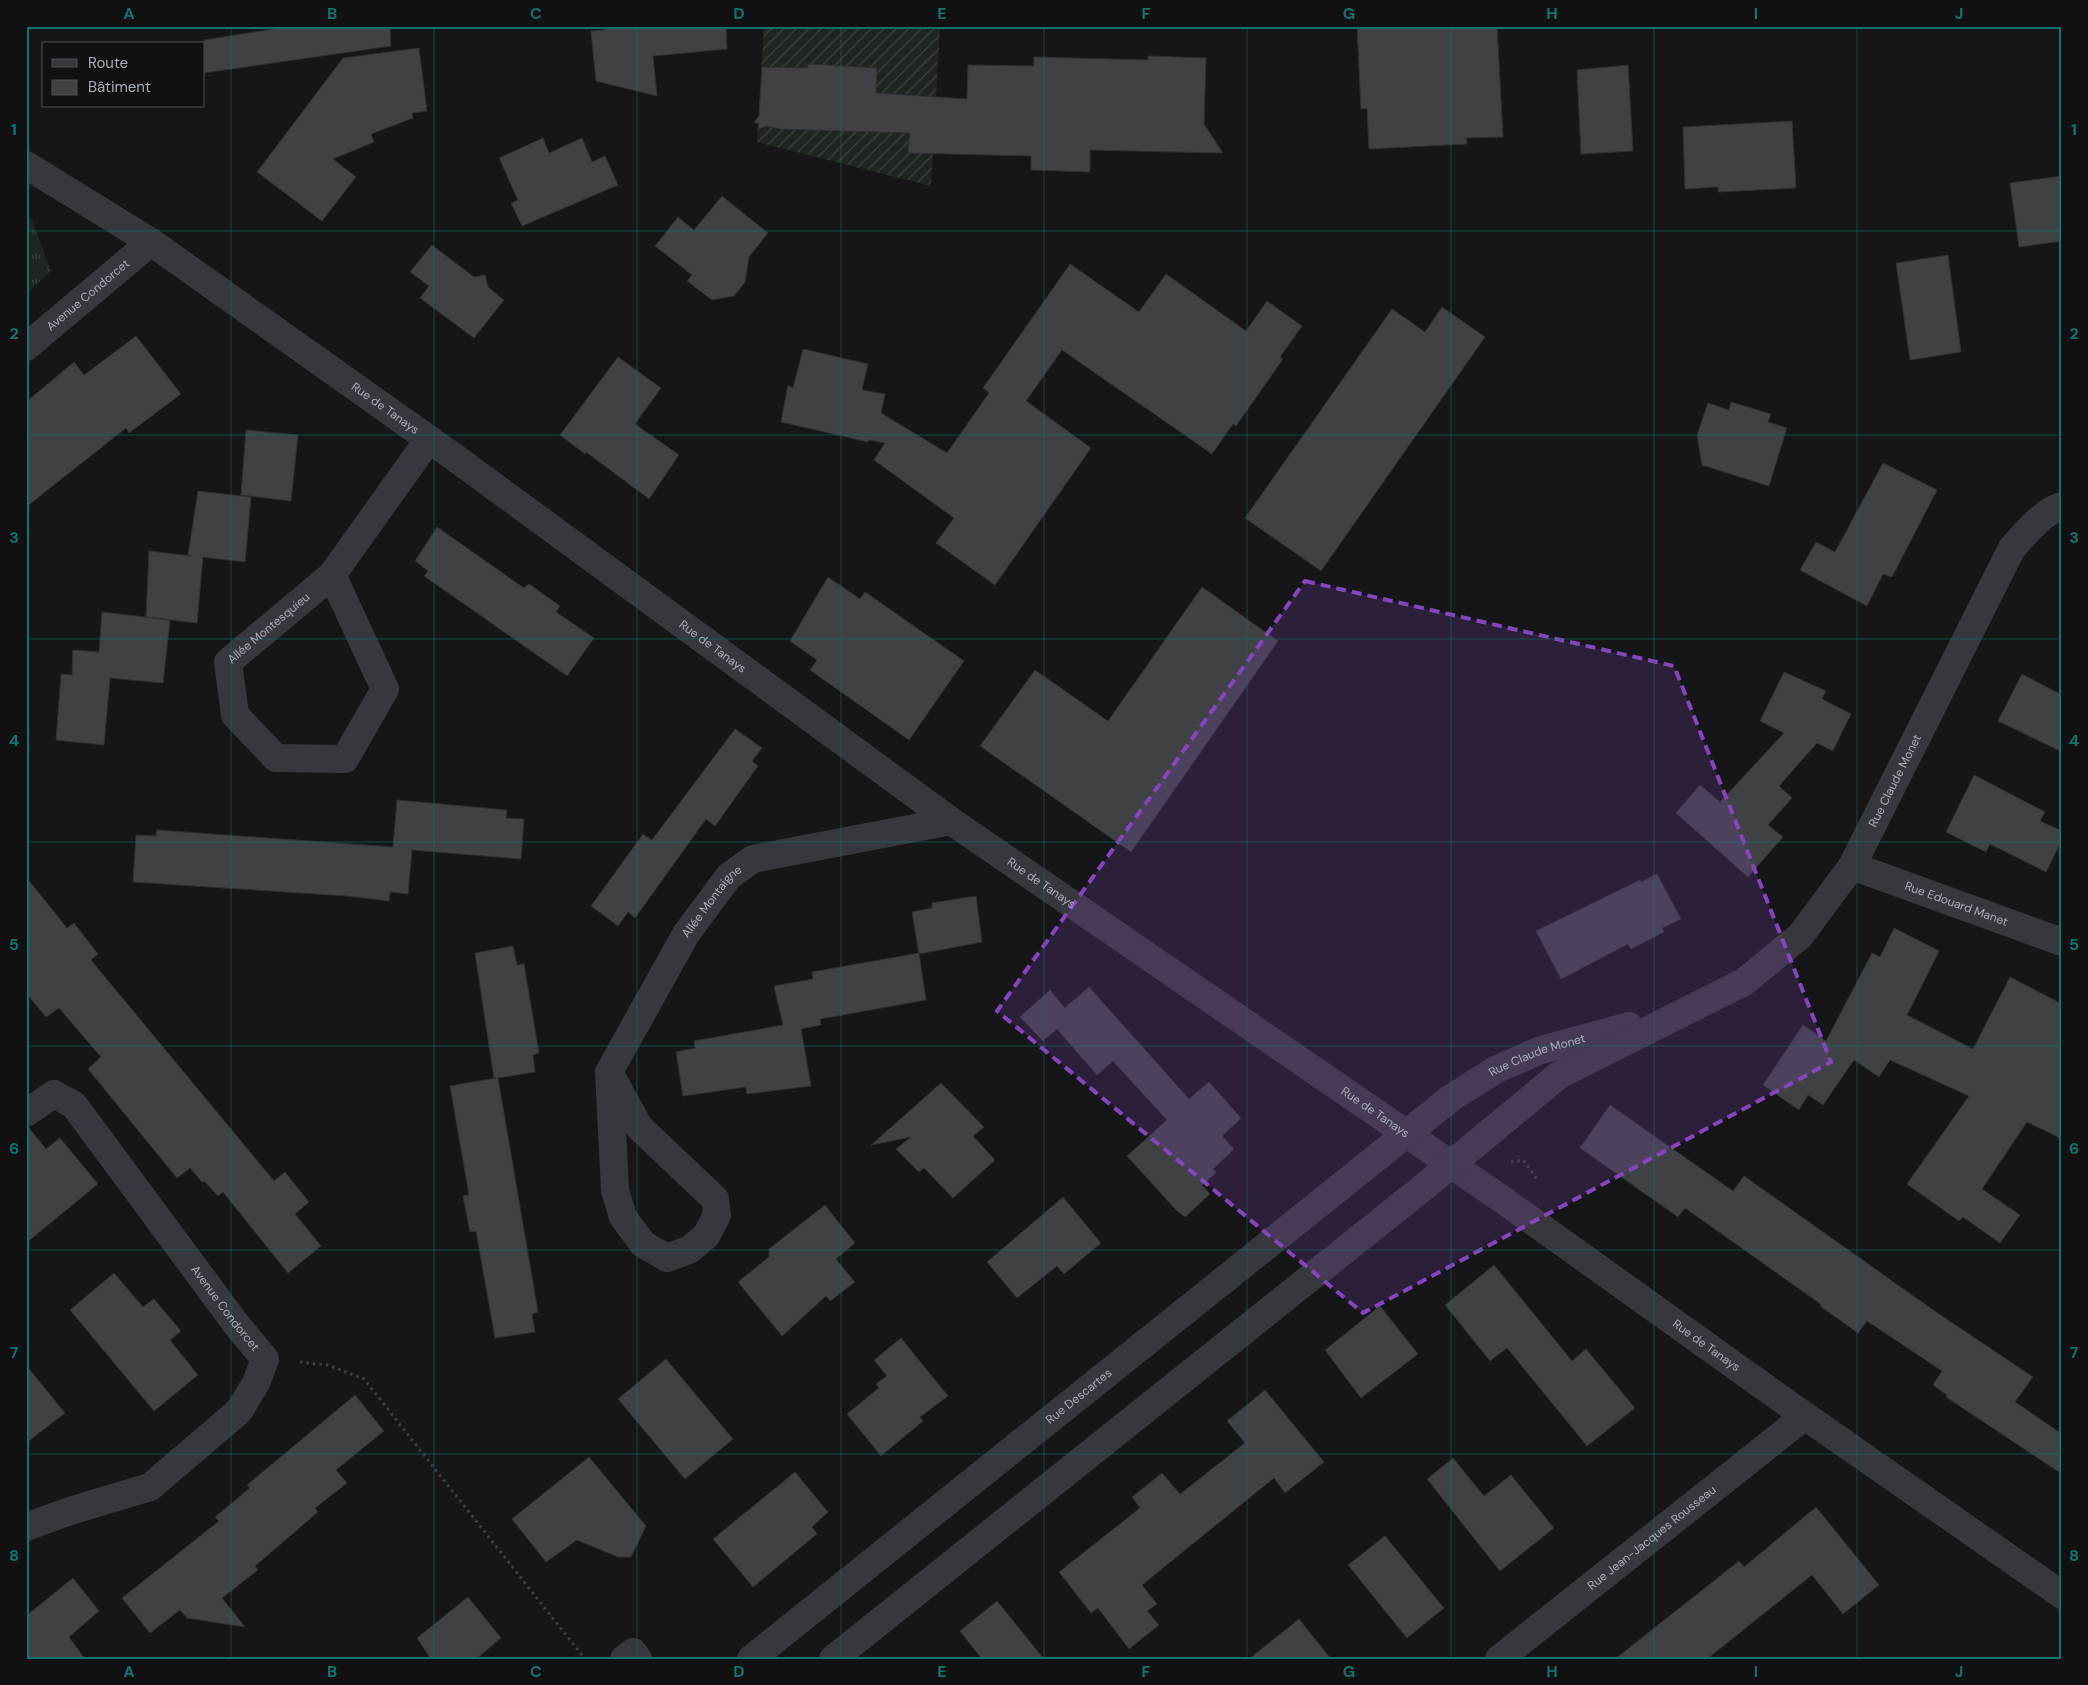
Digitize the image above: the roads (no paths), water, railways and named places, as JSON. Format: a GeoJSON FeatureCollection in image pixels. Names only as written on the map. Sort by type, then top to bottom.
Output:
{"type":"FeatureCollection","features":[{"type":"Feature","properties":{"kind":"street","name":"Rue de Tanays"},"geometry":{"type":"LineString","coordinates":[[26,165],[151,242],[429,439],[950,821],[1407,1133],[1450,1165],[1504,1200],[1805,1416],[2062,1595]]}},
{"type":"Feature","properties":{"kind":"street","name":"Avenue Condorcet"},"geometry":{"type":"LineString","coordinates":[[26,347],[151,242]]}},
{"type":"Feature","properties":{"kind":"street","name":"Allée Montesquieu"},"geometry":{"type":"LineString","coordinates":[[332,576],[386,688],[345,759],[276,758],[235,715],[228,662],[332,576],[429,439]]}},
{"type":"Feature","properties":{"kind":"street","name":"Rue Claude Monet"},"geometry":{"type":"LineString","coordinates":[[1450,1165],[1559,1075],[1744,982],[1800,936],[1852,866],[2012,548],[2033,526],[2059,507]]}},
{"type":"Feature","properties":{"kind":"street","name":"Allée Montaigne"},"geometry":{"type":"LineString","coordinates":[[609,1072],[686,934],[729,876],[753,859],[950,821]]}},
{"type":"Feature","properties":{"kind":"street","name":"Rue Edouard Manet"},"geometry":{"type":"LineString","coordinates":[[1852,866],[2062,942]]}},
{"type":"Feature","properties":{"kind":"street","name":"Rue Claude Monet"},"geometry":{"type":"LineString","coordinates":[[1407,1133],[1451,1098],[1497,1069],[1541,1050],[1684,1011]]}},
{"type":"Feature","properties":{"kind":"street"},"geometry":{"type":"LineString","coordinates":[[609,1072],[639,1128],[715,1199],[717,1215],[706,1236],[689,1250],[667,1258],[643,1244],[623,1217],[615,1190],[609,1072]]}},
{"type":"Feature","properties":{"kind":"street","name":"Avenue Condorcet"},"geometry":{"type":"LineString","coordinates":[[26,1113],[54,1094],[74,1105],[264,1359],[256,1384],[238,1411],[150,1487],[73,1510],[26,1527]]}},
{"type":"Feature","properties":{"kind":"street","name":"Rue Descartes"},"geometry":{"type":"LineString","coordinates":[[751,1659],[1407,1133]]}},
{"type":"Feature","properties":{"kind":"street"},"geometry":{"type":"LineString","coordinates":[[833,1659],[1450,1165]]}},
{"type":"Feature","properties":{"kind":"street","name":"Rue Jean-Jacques Rousseau"},"geometry":{"type":"LineString","coordinates":[[1500,1659],[1805,1416]]}},
{"type":"Feature","properties":{"kind":"street"},"geometry":{"type":"LineString","coordinates":[[624,1659],[633,1652],[638,1659]]}}]}
